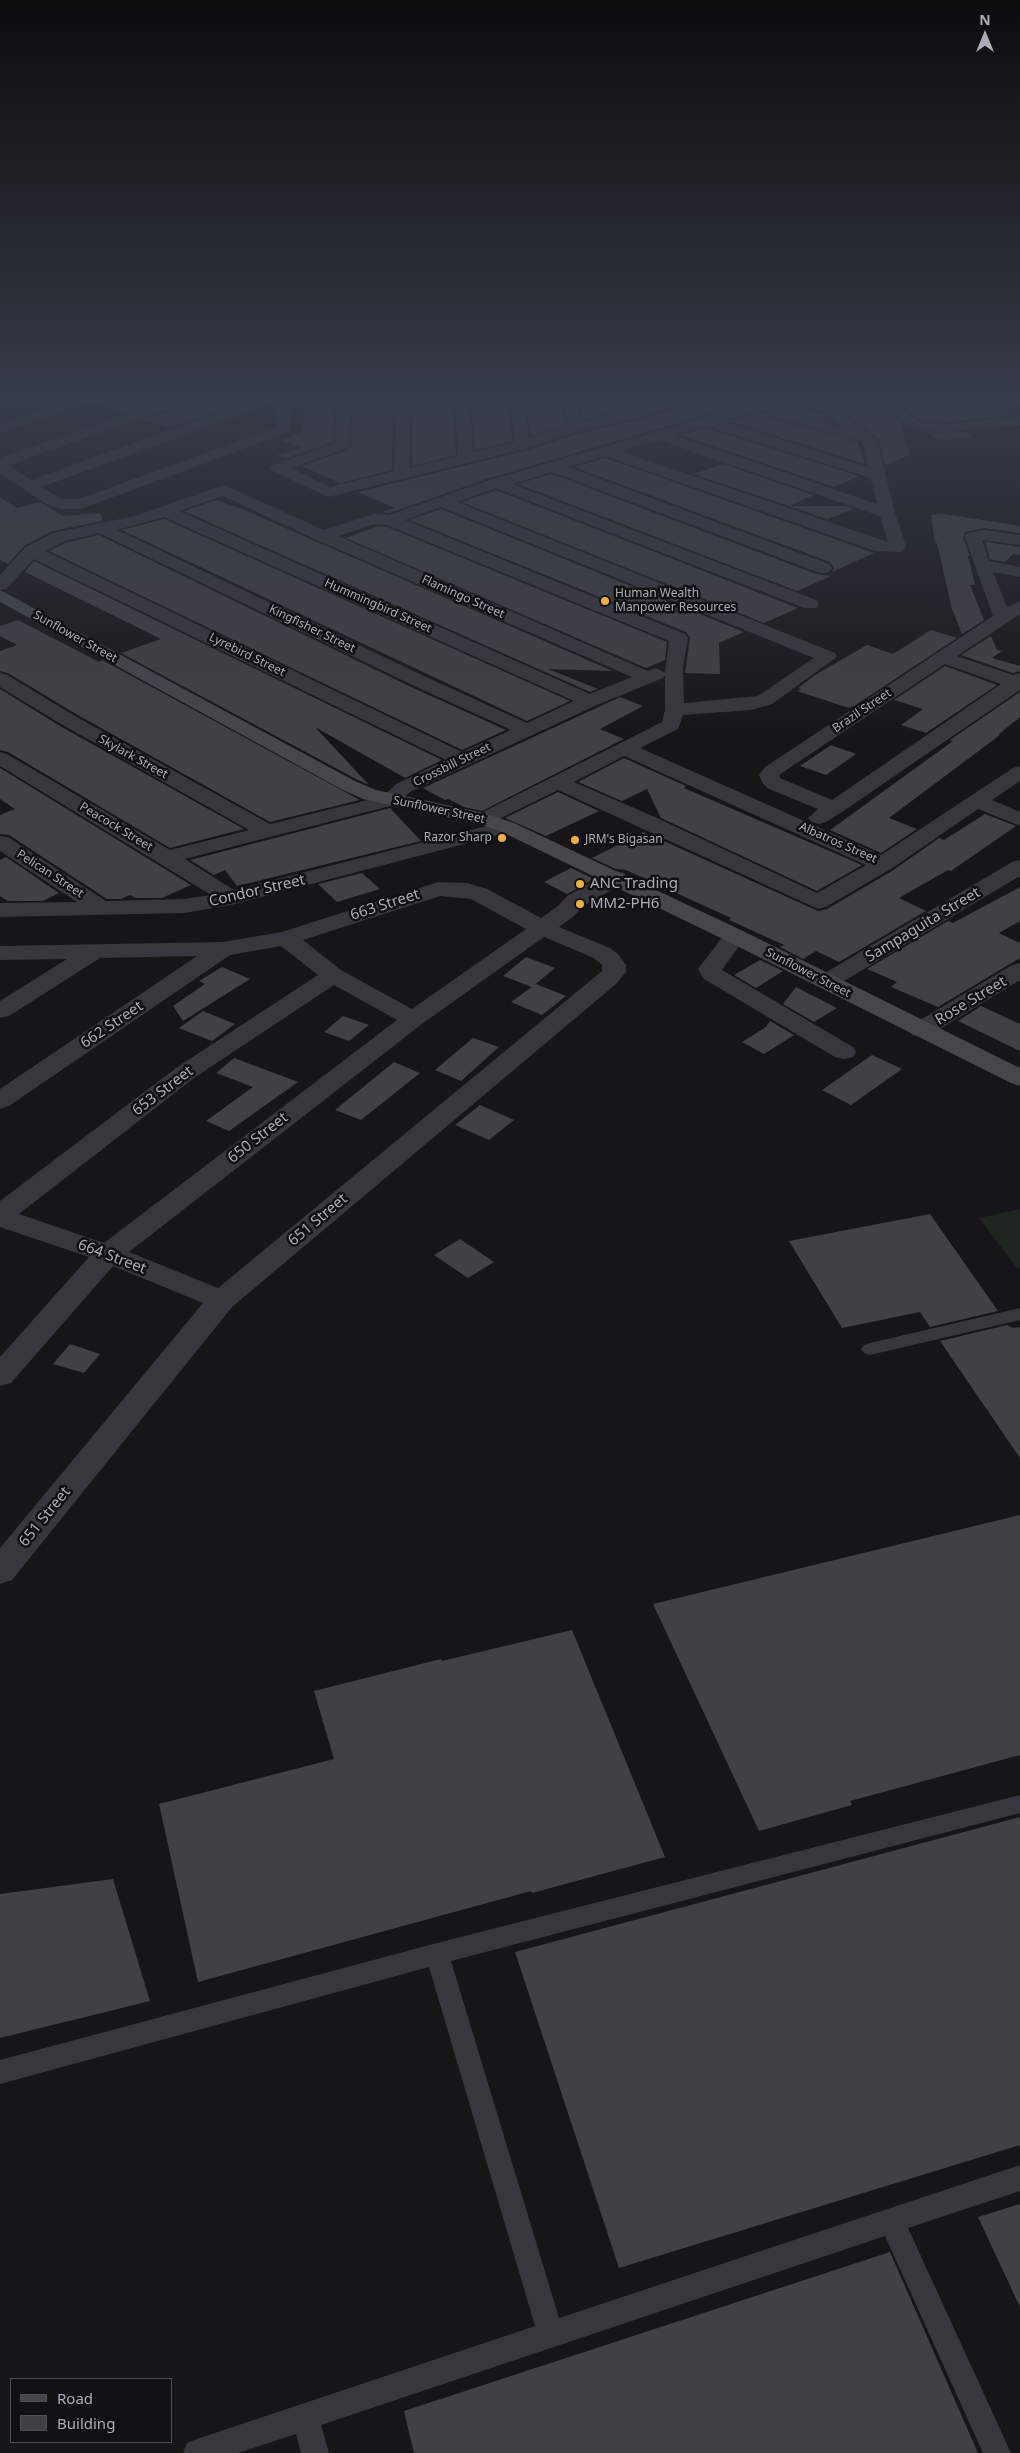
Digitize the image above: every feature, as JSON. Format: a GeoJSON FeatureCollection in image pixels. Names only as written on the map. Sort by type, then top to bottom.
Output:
{"type":"FeatureCollection","features":[{"type":"Feature","properties":{"kind":"main road","name":"Sunflower Street"},"geometry":{"type":"LineString","coordinates":[[0,595],[348,785],[370,795],[484,819],[507,827],[735,936],[1020,1078]]}},
{"type":"Feature","properties":{"kind":"street"},"geometry":{"type":"LineString","coordinates":[[0,585],[32,551],[59,536],[139,520],[164,511]]}},
{"type":"Feature","properties":{"kind":"street","name":"Hummingbird Street"},"geometry":{"type":"LineString","coordinates":[[166,511],[590,702]]}},
{"type":"Feature","properties":{"kind":"street","name":"Flamingo Street"},"geometry":{"type":"LineString","coordinates":[[270,511],[647,677]]}},
{"type":"Feature","properties":{"kind":"street"},"geometry":{"type":"LineString","coordinates":[[390,520],[415,511]]}},
{"type":"Feature","properties":{"kind":"street"},"geometry":{"type":"LineString","coordinates":[[466,511],[826,655],[827,659],[765,700],[751,704],[675,710]]}},
{"type":"Feature","properties":{"kind":"street"},"geometry":{"type":"LineString","coordinates":[[570,511],[810,604]]}},
{"type":"Feature","properties":{"kind":"street"},"geometry":{"type":"LineString","coordinates":[[672,511],[823,568]]}},
{"type":"Feature","properties":{"kind":"street"},"geometry":{"type":"LineString","coordinates":[[777,511],[881,548],[896,548],[898,544],[887,513],[883,511]]}},
{"type":"Feature","properties":{"kind":"street"},"geometry":{"type":"LineString","coordinates":[[323,536],[374,519],[390,520],[678,637],[674,668],[675,710],[671,725],[625,750],[484,819]]}},
{"type":"Feature","properties":{"kind":"street","name":"Kingfisher Street"},"geometry":{"type":"LineString","coordinates":[[99,527],[417,680],[526,730]]}},
{"type":"Feature","properties":{"kind":"street"},"geometry":{"type":"LineString","coordinates":[[1002,618],[982,566],[975,536],[984,535],[1020,540]]}},
{"type":"Feature","properties":{"kind":"street","name":"Lyrebird Street"},"geometry":{"type":"LineString","coordinates":[[32,551],[462,760]]}},
{"type":"Feature","properties":{"kind":"street"},"geometry":{"type":"LineString","coordinates":[[982,566],[1020,572]]}},
{"type":"Feature","properties":{"kind":"street","name":"Brazil Street"},"geometry":{"type":"LineString","coordinates":[[835,808],[776,785],[770,780],[769,775],[772,770],[1020,606]]}},
{"type":"Feature","properties":{"kind":"street"},"geometry":{"type":"LineString","coordinates":[[942,657],[1019,682]]}},
{"type":"Feature","properties":{"kind":"street","name":"Crossbill Street"},"geometry":{"type":"LineString","coordinates":[[167,857],[391,800],[403,788],[526,730],[647,677],[674,668]]}},
{"type":"Feature","properties":{"kind":"street","name":"Skylark Street"},"geometry":{"type":"LineString","coordinates":[[0,679],[68,720],[268,832]]}},
{"type":"Feature","properties":{"kind":"street"},"geometry":{"type":"LineString","coordinates":[[803,828],[1019,682]]}},
{"type":"Feature","properties":{"kind":"street","name":"Albatros Street"},"geometry":{"type":"LineString","coordinates":[[625,750],[884,864]]}},
{"type":"Feature","properties":{"kind":"street","name":"Peacock Street"},"geometry":{"type":"LineString","coordinates":[[0,758],[167,857],[231,898]]}},
{"type":"Feature","properties":{"kind":"street"},"geometry":{"type":"LineString","coordinates":[[884,864],[1020,772]]}},
{"type":"Feature","properties":{"kind":"street","name":"Albatros Street"},"geometry":{"type":"LineString","coordinates":[[558,782],[648,821],[818,902],[884,864]]}},
{"type":"Feature","properties":{"kind":"street"},"geometry":{"type":"LineString","coordinates":[[977,801],[1020,820]]}},
{"type":"Feature","properties":{"kind":"street","name":"Condor Street"},"geometry":{"type":"LineString","coordinates":[[0,910],[184,906],[231,898],[507,827]]}},
{"type":"Feature","properties":{"kind":"street","name":"Pelican Street"},"geometry":{"type":"LineString","coordinates":[[0,842],[100,907]]}},
{"type":"Feature","properties":{"kind":"street","name":"Sampaguita Street"},"geometry":{"type":"LineString","coordinates":[[826,982],[1020,867]]}},
{"type":"Feature","properties":{"kind":"street","name":"650 Street"},"geometry":{"type":"LineString","coordinates":[[0,1376],[108,1254],[413,1019],[566,911],[590,908],[623,882]]}},
{"type":"Feature","properties":{"kind":"street","name":"663 Street"},"geometry":{"type":"LineString","coordinates":[[0,953],[223,949],[286,938],[424,892],[452,888],[479,894],[542,928]]}},
{"type":"Feature","properties":{"kind":"street","name":"651 Street"},"geometry":{"type":"LineString","coordinates":[[0,1571],[222,1300],[614,972],[614,965],[602,953],[542,928]]}},
{"type":"Feature","properties":{"kind":"street"},"geometry":{"type":"LineString","coordinates":[[735,936],[710,969],[712,974],[844,1052]]}},
{"type":"Feature","properties":{"kind":"street"},"geometry":{"type":"LineString","coordinates":[[286,938],[333,975],[413,1019]]}},
{"type":"Feature","properties":{"kind":"street","name":"662 Street"},"geometry":{"type":"LineString","coordinates":[[0,1101],[223,949]]}},
{"type":"Feature","properties":{"kind":"street"},"geometry":{"type":"LineString","coordinates":[[0,1011],[95,951]]}},
{"type":"Feature","properties":{"kind":"street","name":"653 Street"},"geometry":{"type":"LineString","coordinates":[[0,1216],[185,1074],[333,975]]}},
{"type":"Feature","properties":{"kind":"street","name":"Rose Street"},"geometry":{"type":"LineString","coordinates":[[921,1030],[1015,979]]}},
{"type":"Feature","properties":{"kind":"street","name":"664 Street"},"geometry":{"type":"LineString","coordinates":[[0,1216],[108,1254],[222,1300]]}},
{"type":"Feature","properties":{"kind":"lane"},"geometry":{"type":"LineString","coordinates":[[870,1349],[1020,1314]]}},
{"type":"Feature","properties":{"kind":"lane"},"geometry":{"type":"LineString","coordinates":[[0,2072],[437,1954],[1020,1804]]}},
{"type":"Feature","properties":{"kind":"lane"},"geometry":{"type":"LineString","coordinates":[[437,1954],[551,2334]]}},
{"type":"Feature","properties":{"kind":"lane"},"geometry":{"type":"LineString","coordinates":[[197,2453],[1020,2178]]}},
{"type":"Feature","properties":{"kind":"lane"},"geometry":{"type":"LineString","coordinates":[[891,2221],[997,2453]]}},
{"type":"Feature","properties":{"kind":"lane"},"geometry":{"type":"LineString","coordinates":[[305,2417],[315,2453]]}},
{"type":"Feature","properties":{"kind":"shaded area"},"geometry":{"type":"Polygon","coordinates":[[[1020,1209],[1020,1272],[979,1218],[1020,1209]]]}},
{"type":"Feature","properties":{"kind":"building"},"geometry":{"type":"Polygon","coordinates":[[[0,511],[56,511],[63,516],[100,513],[103,521],[52,531],[25,545],[8,564],[0,560],[0,511]]]}},
{"type":"Feature","properties":{"kind":"building"},"geometry":{"type":"Polygon","coordinates":[[[185,511],[247,511],[613,671],[548,669],[598,689],[590,692],[185,511]]]}},
{"type":"Feature","properties":{"kind":"building"},"geometry":{"type":"Polygon","coordinates":[[[434,511],[447,511],[744,632],[719,643],[720,674],[685,673],[690,638],[686,632],[410,520],[434,511]]]}},
{"type":"Feature","properties":{"kind":"building"},"geometry":{"type":"Polygon","coordinates":[[[486,511],[551,511],[798,608],[764,623],[486,511]]]}},
{"type":"Feature","properties":{"kind":"building"},"geometry":{"type":"Polygon","coordinates":[[[590,511],[651,511],[816,574],[831,576],[797,591],[590,511]]]}},
{"type":"Feature","properties":{"kind":"building"},"geometry":{"type":"Polygon","coordinates":[[[694,511],[756,511],[874,553],[832,572],[834,568],[830,562],[694,511]]]}},
{"type":"Feature","properties":{"kind":"building"},"geometry":{"type":"Polygon","coordinates":[[[805,511],[847,511],[827,519],[805,511]]]}},
{"type":"Feature","properties":{"kind":"building"},"geometry":{"type":"Polygon","coordinates":[[[944,514],[1020,526],[1020,533],[984,528],[965,532],[963,538],[970,556],[968,556],[975,585],[970,585],[984,620],[962,634],[952,609],[937,543],[935,543],[931,515],[944,514]]]}},
{"type":"Feature","properties":{"kind":"building"},"geometry":{"type":"Polygon","coordinates":[[[164,519],[570,701],[527,721],[122,530],[164,519]]]}},
{"type":"Feature","properties":{"kind":"building"},"geometry":{"type":"Polygon","coordinates":[[[378,526],[387,527],[667,642],[665,660],[646,668],[346,538],[378,526]]]}},
{"type":"Feature","properties":{"kind":"building"},"geometry":{"type":"Polygon","coordinates":[[[99,535],[409,686],[506,730],[462,750],[49,551],[65,543],[99,535]]]}},
{"type":"Feature","properties":{"kind":"building"},"geometry":{"type":"Polygon","coordinates":[[[985,542],[1020,547],[1020,555],[1013,554],[1005,562],[990,559],[985,542]]]}},
{"type":"Feature","properties":{"kind":"building"},"geometry":{"type":"Polygon","coordinates":[[[34,561],[442,760],[405,778],[315,727],[369,785],[356,779],[121,653],[161,639],[25,572],[34,561]]]}},
{"type":"Feature","properties":{"kind":"building"},"geometry":{"type":"Polygon","coordinates":[[[18,620],[99,662],[102,660],[360,800],[270,822],[76,714],[8,673],[0,671],[0,651],[17,645],[0,636],[0,626],[18,620]]]}},
{"type":"Feature","properties":{"kind":"building"},"geometry":{"type":"Polygon","coordinates":[[[931,630],[957,638],[854,706],[849,708],[797,691],[801,689],[798,688],[815,675],[867,645],[893,654],[931,630]]]}},
{"type":"Feature","properties":{"kind":"building"},"geometry":{"type":"Polygon","coordinates":[[[991,636],[997,650],[1002,651],[992,658],[1020,666],[1020,671],[1013,673],[961,655],[991,636]]]}},
{"type":"Feature","properties":{"kind":"building"},"geometry":{"type":"Polygon","coordinates":[[[945,666],[997,685],[926,733],[901,725],[923,709],[894,700],[945,666]]]}},
{"type":"Feature","properties":{"kind":"building"},"geometry":{"type":"Polygon","coordinates":[[[0,689],[60,726],[244,829],[170,848],[8,752],[0,750],[0,689]]]}},
{"type":"Feature","properties":{"kind":"building"},"geometry":{"type":"Polygon","coordinates":[[[1020,692],[1020,717],[998,735],[1000,735],[889,818],[917,829],[881,853],[830,830],[953,741],[950,740],[1020,692]]]}},
{"type":"Feature","properties":{"kind":"building"},"geometry":{"type":"Polygon","coordinates":[[[620,697],[643,706],[600,729],[624,739],[482,811],[464,807],[448,799],[445,800],[423,788],[620,697]]]}},
{"type":"Feature","properties":{"kind":"building"},"geometry":{"type":"Polygon","coordinates":[[[831,745],[856,754],[826,775],[800,766],[831,745]]]}},
{"type":"Feature","properties":{"kind":"building"},"geometry":{"type":"Polygon","coordinates":[[[624,758],[686,786],[684,788],[862,865],[817,891],[661,818],[647,789],[622,801],[578,782],[624,758]]]}},
{"type":"Feature","properties":{"kind":"building"},"geometry":{"type":"Polygon","coordinates":[[[0,768],[191,885],[162,898],[136,898],[130,895],[121,899],[107,899],[9,835],[0,834],[0,815],[15,809],[0,799],[0,768]]]}},
{"type":"Feature","properties":{"kind":"building"},"geometry":{"type":"Polygon","coordinates":[[[558,792],[599,811],[546,836],[505,818],[558,792]]]}},
{"type":"Feature","properties":{"kind":"building"},"geometry":{"type":"Polygon","coordinates":[[[390,808],[421,841],[237,886],[225,870],[214,875],[190,860],[390,808]]]}},
{"type":"Feature","properties":{"kind":"building"},"geometry":{"type":"Polygon","coordinates":[[[985,814],[1016,826],[951,871],[948,870],[899,898],[926,911],[839,962],[816,951],[803,959],[780,947],[784,945],[729,920],[731,918],[626,870],[616,869],[592,858],[644,832],[818,911],[827,909],[892,871],[939,838],[944,840],[985,814]]]}},
{"type":"Feature","properties":{"kind":"building"},"geometry":{"type":"Polygon","coordinates":[[[6,857],[59,893],[43,901],[8,901],[0,896],[0,860],[6,857]]]}},
{"type":"Feature","properties":{"kind":"building"},"geometry":{"type":"Polygon","coordinates":[[[571,868],[594,879],[567,894],[544,882],[571,868]]]}},
{"type":"Feature","properties":{"kind":"building"},"geometry":{"type":"Polygon","coordinates":[[[362,873],[380,889],[337,902],[318,884],[362,873]]]}},
{"type":"Feature","properties":{"kind":"building"},"geometry":{"type":"Polygon","coordinates":[[[1020,887],[1020,921],[999,933],[1020,943],[1020,958],[938,1007],[891,987],[897,982],[867,969],[948,921],[953,923],[1020,887]]]}},
{"type":"Feature","properties":{"kind":"building"},"geometry":{"type":"Polygon","coordinates":[[[526,957],[555,968],[532,987],[503,976],[526,957]]]}},
{"type":"Feature","properties":{"kind":"building"},"geometry":{"type":"Polygon","coordinates":[[[760,960],[783,971],[756,988],[734,975],[760,960]]]}},
{"type":"Feature","properties":{"kind":"building"},"geometry":{"type":"Polygon","coordinates":[[[222,967],[250,979],[183,1021],[173,1006],[205,984],[199,981],[222,967]]]}},
{"type":"Feature","properties":{"kind":"building"},"geometry":{"type":"Polygon","coordinates":[[[536,984],[566,996],[542,1015],[511,1002],[536,984]]]}},
{"type":"Feature","properties":{"kind":"building"},"geometry":{"type":"Polygon","coordinates":[[[796,987],[837,1008],[814,1022],[783,1004],[796,987]]]}},
{"type":"Feature","properties":{"kind":"building"},"geometry":{"type":"Polygon","coordinates":[[[981,1006],[1020,1024],[1020,1051],[958,1021],[981,1006]]]}},
{"type":"Feature","properties":{"kind":"building"},"geometry":{"type":"Polygon","coordinates":[[[203,1011],[235,1024],[212,1041],[179,1028],[203,1011]]]}},
{"type":"Feature","properties":{"kind":"building"},"geometry":{"type":"Polygon","coordinates":[[[343,1016],[369,1025],[349,1041],[324,1032],[343,1016]]]}},
{"type":"Feature","properties":{"kind":"building"},"geometry":{"type":"Polygon","coordinates":[[[770,1021],[794,1035],[764,1054],[742,1042],[766,1027],[770,1021]]]}},
{"type":"Feature","properties":{"kind":"building"},"geometry":{"type":"Polygon","coordinates":[[[473,1038],[499,1047],[461,1081],[435,1070],[473,1038]]]}},
{"type":"Feature","properties":{"kind":"building"},"geometry":{"type":"Polygon","coordinates":[[[872,1055],[902,1069],[851,1105],[822,1090],[872,1055]]]}},
{"type":"Feature","properties":{"kind":"building"},"geometry":{"type":"Polygon","coordinates":[[[234,1058],[298,1082],[229,1131],[206,1121],[253,1087],[216,1073],[234,1058]]]}},
{"type":"Feature","properties":{"kind":"building"},"geometry":{"type":"Polygon","coordinates":[[[394,1062],[420,1073],[361,1120],[335,1110],[394,1062]]]}},
{"type":"Feature","properties":{"kind":"building"},"geometry":{"type":"Polygon","coordinates":[[[480,1105],[514,1120],[489,1140],[455,1125],[480,1105]]]}},
{"type":"Feature","properties":{"kind":"building"},"geometry":{"type":"Polygon","coordinates":[[[930,1214],[998,1311],[930,1327],[920,1312],[842,1328],[789,1241],[930,1214]]]}},
{"type":"Feature","properties":{"kind":"building"},"geometry":{"type":"Polygon","coordinates":[[[460,1239],[494,1262],[468,1278],[434,1255],[460,1239]]]}},
{"type":"Feature","properties":{"kind":"building"},"geometry":{"type":"Polygon","coordinates":[[[1007,1325],[1013,1328],[1020,1327],[1020,1458],[940,1341],[1007,1325]]]}},
{"type":"Feature","properties":{"kind":"building"},"geometry":{"type":"Polygon","coordinates":[[[70,1344],[100,1354],[84,1373],[53,1364],[70,1344]]]}},
{"type":"Feature","properties":{"kind":"building"},"geometry":{"type":"Polygon","coordinates":[[[1020,1515],[1020,1755],[850,1801],[852,1805],[759,1831],[653,1604],[1020,1515]]]}},
{"type":"Feature","properties":{"kind":"building"},"geometry":{"type":"Polygon","coordinates":[[[572,1630],[665,1857],[532,1893],[531,1891],[198,1982],[159,1804],[334,1759],[314,1691],[441,1659],[442,1661],[572,1630]]]}},
{"type":"Feature","properties":{"kind":"building"},"geometry":{"type":"Polygon","coordinates":[[[1020,1817],[1020,2145],[619,2268],[515,1952],[1020,1817]]]}},
{"type":"Feature","properties":{"kind":"building"},"geometry":{"type":"Polygon","coordinates":[[[113,1879],[150,2001],[0,2038],[0,1894],[113,1879]]]}},
{"type":"Feature","properties":{"kind":"building"},"geometry":{"type":"Polygon","coordinates":[[[1020,2204],[1020,2307],[978,2217],[1020,2204]]]}},
{"type":"Feature","properties":{"kind":"building"},"geometry":{"type":"Polygon","coordinates":[[[890,2252],[978,2453],[414,2453],[404,2411],[890,2252]]]}},
{"type":"Feature","properties":{"kind":"place","name":"Human Wealth Manpower Resources"},"geometry":{"type":"Point","coordinates":[605,601]}},
{"type":"Feature","properties":{"kind":"place","name":"Razor Sharp"},"geometry":{"type":"Point","coordinates":[502,838]}},
{"type":"Feature","properties":{"kind":"place","name":"JRM's Bigasan"},"geometry":{"type":"Point","coordinates":[575,840]}},
{"type":"Feature","properties":{"kind":"place","name":"ANC Trading"},"geometry":{"type":"Point","coordinates":[580,884]}},
{"type":"Feature","properties":{"kind":"place","name":"MM2-PH6"},"geometry":{"type":"Point","coordinates":[580,904]}}]}
